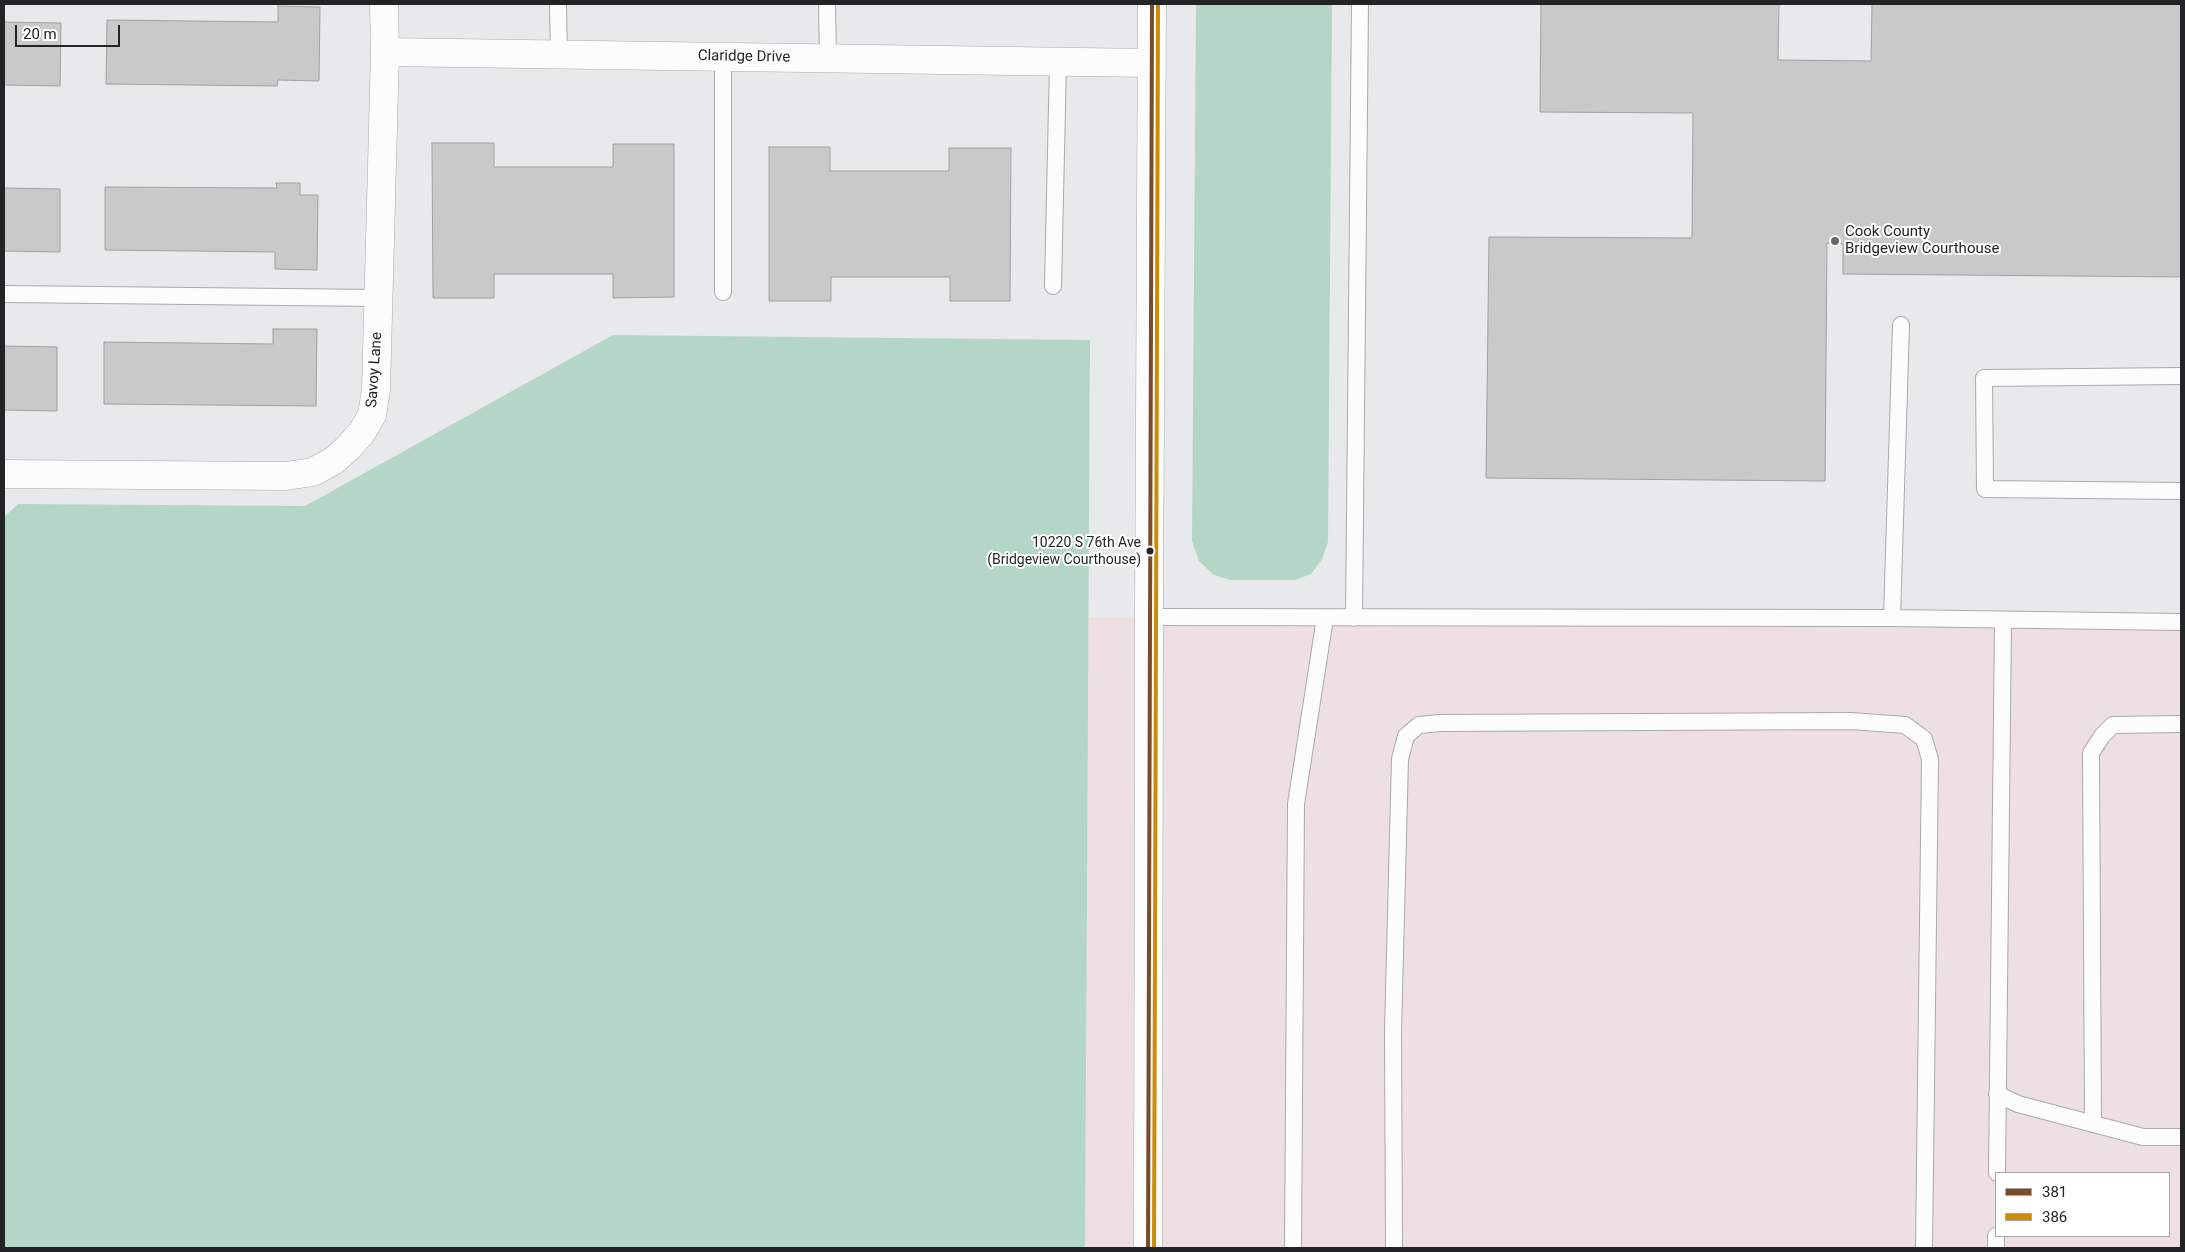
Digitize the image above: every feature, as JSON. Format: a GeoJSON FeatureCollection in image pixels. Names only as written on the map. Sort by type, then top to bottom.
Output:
{"type":"FeatureCollection","features":[{"type":"Feature","properties":{"kind":"street"},"geometry":{"type":"LineString","coordinates":[[384,4],[385,52]]}},
{"type":"Feature","properties":{"kind":"street"},"geometry":{"type":"LineString","coordinates":[[1148,1248],[1148,617],[1152,4]]}},
{"type":"Feature","properties":{"kind":"street","name":"Claridge Drive"},"geometry":{"type":"LineString","coordinates":[[385,52],[1151,63]]}},
{"type":"Feature","properties":{"kind":"street","name":"Savoy Lane"},"geometry":{"type":"LineString","coordinates":[[4,474],[286,476],[313,472],[333,461],[348,448],[362,432],[372,415],[376,390],[385,52]]}},
{"type":"Feature","properties":{"kind":"lane"},"geometry":{"type":"LineString","coordinates":[[558,4],[559,55]]}},
{"type":"Feature","properties":{"kind":"lane"},"geometry":{"type":"LineString","coordinates":[[827,4],[828,58]]}},
{"type":"Feature","properties":{"kind":"lane"},"geometry":{"type":"LineString","coordinates":[[1354,618],[1360,4]]}},
{"type":"Feature","properties":{"kind":"lane"},"geometry":{"type":"LineString","coordinates":[[722,292],[723,57]]}},
{"type":"Feature","properties":{"kind":"lane"},"geometry":{"type":"LineString","coordinates":[[1053,286],[1058,62]]}},
{"type":"Feature","properties":{"kind":"lane"},"geometry":{"type":"LineString","coordinates":[[4,294],[379,298]]}},
{"type":"Feature","properties":{"kind":"lane"},"geometry":{"type":"LineString","coordinates":[[1892,618],[1901,325]]}},
{"type":"Feature","properties":{"kind":"lane"},"geometry":{"type":"LineString","coordinates":[[2181,376],[1984,378],[1985,489],[2181,492]]}},
{"type":"Feature","properties":{"kind":"lane"},"geometry":{"type":"LineString","coordinates":[[1148,617],[1892,618],[2181,622]]}},
{"type":"Feature","properties":{"kind":"lane"},"geometry":{"type":"LineString","coordinates":[[1293,1248],[1296,804],[1325,618]]}},
{"type":"Feature","properties":{"kind":"lane"},"geometry":{"type":"LineString","coordinates":[[1997,1172],[2003,621]]}},
{"type":"Feature","properties":{"kind":"lane"},"geometry":{"type":"LineString","coordinates":[[1394,1248],[1393,1030],[1400,759],[1406,736],[1419,725],[1440,723],[1851,721],[1905,725],[1924,739],[1930,759],[1924,1248]]}},
{"type":"Feature","properties":{"kind":"lane"},"geometry":{"type":"LineString","coordinates":[[2093,1124],[2091,753],[2102,736],[2113,725],[2181,724]]}},
{"type":"Feature","properties":{"kind":"lane"},"geometry":{"type":"LineString","coordinates":[[1997,1094],[2018,1104],[2143,1137],[2181,1137]]}},
{"type":"Feature","properties":{"kind":"shaded area"},"geometry":{"type":"Polygon","coordinates":[[[1088,617],[2181,622],[2181,1248],[1085,1248],[1088,617]]]}},
{"type":"Feature","properties":{"kind":"green space"},"geometry":{"type":"Polygon","coordinates":[[[1196,4],[1332,4],[1328,542],[1322,559],[1311,574],[1295,580],[1230,580],[1214,575],[1199,561],[1192,541],[1196,4]]]}},
{"type":"Feature","properties":{"kind":"green space"},"geometry":{"type":"Polygon","coordinates":[[[613,335],[1090,340],[1085,1248],[4,1248],[4,517],[18,504],[305,506],[613,335]]]}},
{"type":"Feature","properties":{"kind":"building","name":"Cook County Bridgeview Courthouse"},"geometry":{"type":"Polygon","coordinates":[[[1541,4],[1779,4],[1778,60],[1871,61],[1872,4],[2181,4],[2181,277],[1843,274],[1843,244],[1827,243],[1825,481],[1486,478],[1489,237],[1692,238],[1693,113],[1540,112],[1541,4]]]}},
{"type":"Feature","properties":{"kind":"building"},"geometry":{"type":"Polygon","coordinates":[[[278,6],[320,7],[319,81],[278,80],[277,86],[106,84],[107,20],[278,22],[278,6]]]}},
{"type":"Feature","properties":{"kind":"building"},"geometry":{"type":"Polygon","coordinates":[[[4,22],[61,23],[60,86],[4,85],[4,22]]]}},
{"type":"Feature","properties":{"kind":"building"},"geometry":{"type":"Polygon","coordinates":[[[432,143],[494,143],[494,167],[613,167],[613,144],[674,144],[674,297],[613,298],[613,274],[494,274],[494,298],[433,298],[432,143]]]}},
{"type":"Feature","properties":{"kind":"building"},"geometry":{"type":"Polygon","coordinates":[[[769,147],[830,147],[830,171],[949,171],[949,148],[1011,148],[1010,301],[950,301],[950,277],[831,277],[831,301],[769,301],[769,147]]]}},
{"type":"Feature","properties":{"kind":"building"},"geometry":{"type":"Polygon","coordinates":[[[276,183],[300,183],[300,195],[318,195],[317,270],[275,269],[275,252],[105,250],[105,187],[277,188],[276,183]]]}},
{"type":"Feature","properties":{"kind":"building"},"geometry":{"type":"Polygon","coordinates":[[[4,188],[60,189],[60,252],[4,251],[4,188]]]}},
{"type":"Feature","properties":{"kind":"building"},"geometry":{"type":"Polygon","coordinates":[[[273,329],[317,329],[316,406],[104,404],[104,342],[273,344],[273,329]]]}},
{"type":"Feature","properties":{"kind":"building"},"geometry":{"type":"Polygon","coordinates":[[[4,346],[57,347],[57,411],[4,410],[4,346]]]}},
{"type":"Feature","properties":{"kind":"transit line","name":"381"},"geometry":{"type":"LineString","coordinates":[[1148,1248],[1152,4]]}},
{"type":"Feature","properties":{"kind":"transit line","name":"386"},"geometry":{"type":"LineString","coordinates":[[1154,1248],[1158,4]]}},
{"type":"Feature","properties":{"kind":"place","name":"Cook County Bridgeview Courthouse"},"geometry":{"type":"Point","coordinates":[1835,241]}},
{"type":"Feature","properties":{"kind":"place","name":"10220 S 76th Ave (Bridgeview Courthouse)"},"geometry":{"type":"Point","coordinates":[1150,551]}}]}
